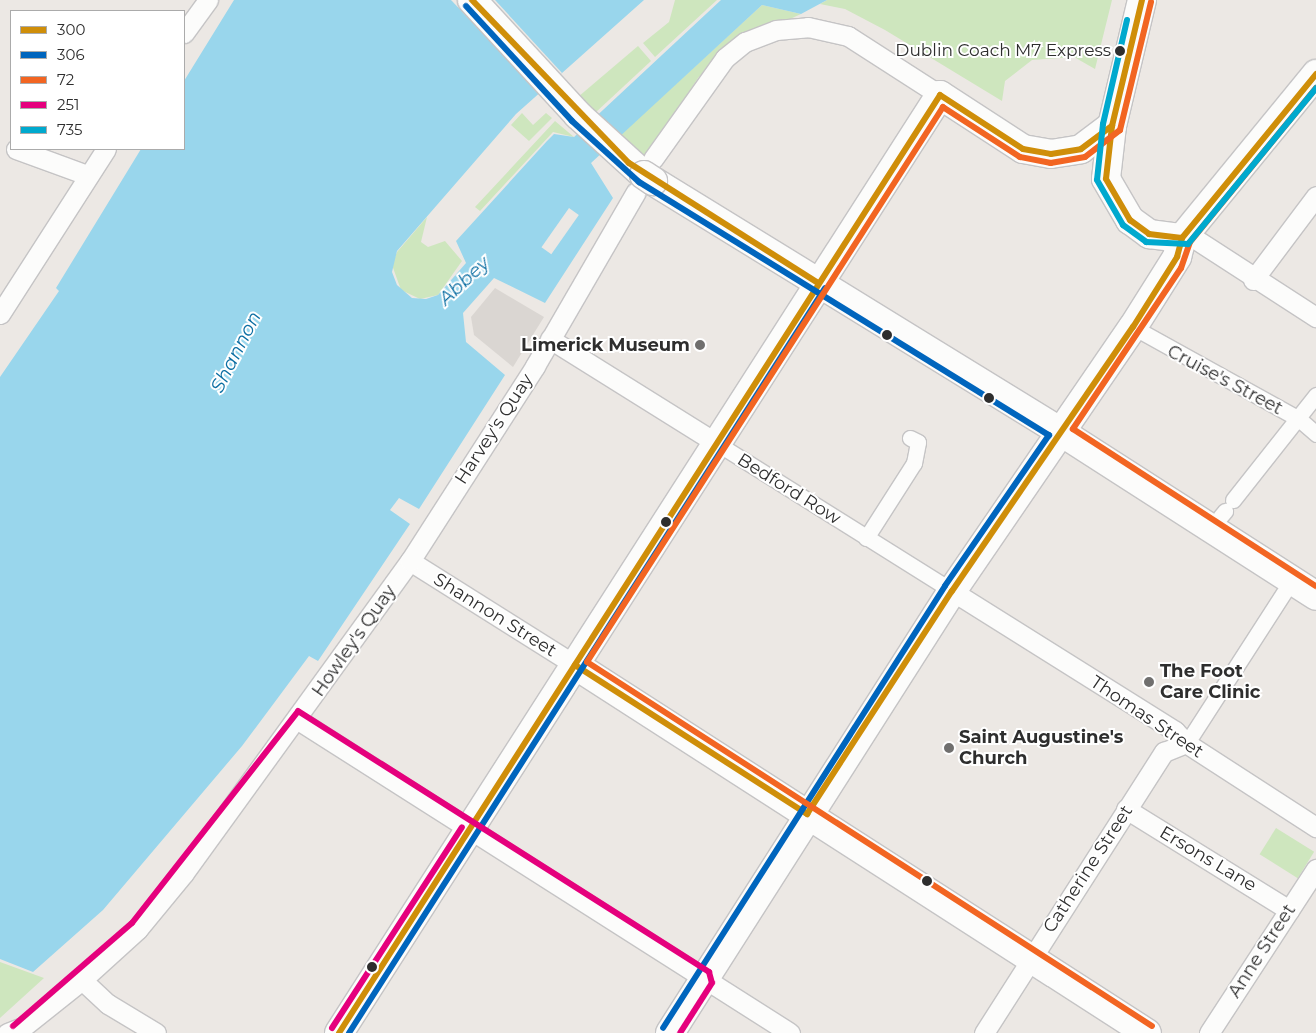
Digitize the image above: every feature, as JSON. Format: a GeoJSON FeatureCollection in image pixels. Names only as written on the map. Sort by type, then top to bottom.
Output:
{"type":"FeatureCollection","features":[{"type":"Feature","properties":{"kind":"main road"},"geometry":{"type":"LineString","coordinates":[[472,0],[578,115],[647,177],[1061,432],[1316,596]]}},
{"type":"Feature","properties":{"kind":"main road"},"geometry":{"type":"LineString","coordinates":[[1142,0],[1112,126],[1106,179],[1115,199],[1130,220],[1149,234],[1184,235]]}},
{"type":"Feature","properties":{"kind":"main road"},"geometry":{"type":"LineString","coordinates":[[670,1033],[952,591],[1133,327],[1177,257],[1184,235],[1316,74]]}},
{"type":"Feature","properties":{"kind":"main road"},"geometry":{"type":"LineString","coordinates":[[339,1033],[940,95],[1022,149],[1051,154],[1081,149],[1112,126]]}},
{"type":"Feature","properties":{"kind":"main road","name":"Shannon Street"},"geometry":{"type":"LineString","coordinates":[[576,665],[808,814],[1029,961],[1147,1033]]}},
{"type":"Feature","properties":{"kind":"street"},"geometry":{"type":"LineString","coordinates":[[185,32],[208,0]]}},
{"type":"Feature","properties":{"kind":"street","name":"Harvey's Quay"},"geometry":{"type":"LineString","coordinates":[[410,561],[550,339],[708,77],[745,42],[792,27],[834,32],[868,48],[940,95]]}},
{"type":"Feature","properties":{"kind":"street"},"geometry":{"type":"LineString","coordinates":[[19,150],[87,175]]}},
{"type":"Feature","properties":{"kind":"street"},"geometry":{"type":"LineString","coordinates":[[0,314],[87,175],[105,150]]}},
{"type":"Feature","properties":{"kind":"street"},"geometry":{"type":"LineString","coordinates":[[1253,280],[1316,196]]}},
{"type":"Feature","properties":{"kind":"street"},"geometry":{"type":"LineString","coordinates":[[1184,235],[1253,280],[1316,316]]}},
{"type":"Feature","properties":{"kind":"street","name":"Cruise's Street"},"geometry":{"type":"LineString","coordinates":[[1133,327],[1299,419],[1316,434]]}},
{"type":"Feature","properties":{"kind":"street","name":"Bedford Row"},"geometry":{"type":"LineString","coordinates":[[550,339],[952,591]]}},
{"type":"Feature","properties":{"kind":"street"},"geometry":{"type":"LineString","coordinates":[[1226,509],[1299,419],[1316,395]]}},
{"type":"Feature","properties":{"kind":"street"},"geometry":{"type":"LineString","coordinates":[[866,538],[914,463],[918,442],[910,438]]}},
{"type":"Feature","properties":{"kind":"street","name":"Shannon Street"},"geometry":{"type":"LineString","coordinates":[[410,561],[576,665]]}},
{"type":"Feature","properties":{"kind":"street","name":"Howley's Quay"},"geometry":{"type":"LineString","coordinates":[[16,1031],[82,980],[138,929],[184,873],[298,720],[410,561]]}},
{"type":"Feature","properties":{"kind":"street","name":"Thomas Street"},"geometry":{"type":"LineString","coordinates":[[952,591],[1189,739],[1316,827]]}},
{"type":"Feature","properties":{"kind":"street"},"geometry":{"type":"LineString","coordinates":[[1189,739],[1284,592]]}},
{"type":"Feature","properties":{"kind":"street"},"geometry":{"type":"LineString","coordinates":[[298,720],[469,832],[790,1033]]}},
{"type":"Feature","properties":{"kind":"street","name":"Catherine Street"},"geometry":{"type":"LineString","coordinates":[[984,1033],[1164,752],[1189,739]]}},
{"type":"Feature","properties":{"kind":"street","name":"Ersons Lane"},"geometry":{"type":"LineString","coordinates":[[1126,809],[1289,910]]}},
{"type":"Feature","properties":{"kind":"street","name":"Anne Street"},"geometry":{"type":"LineString","coordinates":[[1209,1033],[1316,869]]}},
{"type":"Feature","properties":{"kind":"street"},"geometry":{"type":"LineString","coordinates":[[82,980],[108,1004],[156,1033]]}},
{"type":"Feature","properties":{"kind":"green space"},"geometry":{"type":"Polygon","coordinates":[[[675,0],[717,0],[655,57],[643,43],[669,22],[675,0]]]}},
{"type":"Feature","properties":{"kind":"green space"},"geometry":{"type":"Polygon","coordinates":[[[827,0],[1112,0],[1095,69],[1074,57],[1032,60],[1005,81],[1002,101],[885,30],[845,9],[820,4],[827,0]]]}},
{"type":"Feature","properties":{"kind":"green space"},"geometry":{"type":"Polygon","coordinates":[[[762,5],[801,14],[726,48],[698,78],[647,157],[640,156],[619,136],[762,5]]]}},
{"type":"Feature","properties":{"kind":"green space"},"geometry":{"type":"Polygon","coordinates":[[[638,46],[651,61],[595,113],[578,97],[638,46]]]}},
{"type":"Feature","properties":{"kind":"green space"},"geometry":{"type":"Polygon","coordinates":[[[522,113],[533,125],[546,113],[552,118],[529,141],[511,125],[522,113]]]}},
{"type":"Feature","properties":{"kind":"green space"},"geometry":{"type":"Polygon","coordinates":[[[555,121],[574,137],[553,132],[480,211],[475,207],[555,121]]]}},
{"type":"Feature","properties":{"kind":"green space"},"geometry":{"type":"Polygon","coordinates":[[[427,217],[421,242],[428,247],[445,241],[462,261],[438,295],[420,299],[401,290],[392,265],[397,252],[427,217]]]}},
{"type":"Feature","properties":{"kind":"green space"},"geometry":{"type":"Polygon","coordinates":[[[1276,828],[1314,852],[1298,878],[1260,854],[1276,828]]]}},
{"type":"Feature","properties":{"kind":"green space"},"geometry":{"type":"Polygon","coordinates":[[[0,962],[44,978],[0,1018],[0,962]]]}},
{"type":"Feature","properties":{"kind":"shaded area"},"geometry":{"type":"Polygon","coordinates":[[[495,288],[544,317],[513,367],[474,335],[471,317],[495,288]]]}},
{"type":"Feature","properties":{"kind":"water"},"geometry":{"type":"Polygon","coordinates":[[[234,0],[644,0],[516,114],[397,251],[392,272],[397,285],[412,298],[426,299],[438,295],[466,263],[456,241],[547,141],[554,134],[574,137],[721,0],[827,0],[801,14],[762,5],[591,163],[613,198],[545,303],[494,278],[463,313],[466,342],[505,375],[419,509],[399,498],[390,510],[410,524],[318,661],[309,656],[242,746],[103,910],[33,972],[0,959],[0,377],[59,291],[56,288],[140,150],[185,150],[185,79],[234,0]]]}},
{"type":"Feature","properties":{"kind":"pier"},"geometry":{"type":"Polygon","coordinates":[[[451,0],[495,0],[562,73],[541,94],[451,0]]]}},
{"type":"Feature","properties":{"kind":"pier"},"geometry":{"type":"Polygon","coordinates":[[[569,208],[579,215],[551,254],[541,247],[569,208]]]}},
{"type":"Feature","properties":{"kind":"transit line","name":"300"},"geometry":{"type":"LineString","coordinates":[[472,0],[629,163],[818,283]]}},
{"type":"Feature","properties":{"kind":"transit line","name":"300"},"geometry":{"type":"LineString","coordinates":[[1142,0],[1112,126],[1106,179],[1130,220],[1149,234],[1182,238]]}},
{"type":"Feature","properties":{"kind":"transit line","name":"72"},"geometry":{"type":"LineString","coordinates":[[1151,2],[1120,130],[1085,157],[1051,163],[1020,157],[943,107],[587,662],[1152,1026]]}},
{"type":"Feature","properties":{"kind":"transit line","name":"306"},"geometry":{"type":"LineString","coordinates":[[466,6],[572,121],[639,182],[1049,435],[945,586],[663,1028]]}},
{"type":"Feature","properties":{"kind":"transit line","name":"735"},"geometry":{"type":"LineString","coordinates":[[1127,20],[1103,124],[1097,180],[1123,225],[1146,242],[1188,244],[1316,88]]}},
{"type":"Feature","properties":{"kind":"transit line","name":"300"},"geometry":{"type":"LineString","coordinates":[[575,665],[807,814],[952,591],[1133,327],[1177,257],[1182,238],[1316,74]]}},
{"type":"Feature","properties":{"kind":"transit line","name":"72"},"geometry":{"type":"LineString","coordinates":[[1316,88],[1190,242],[1181,268],[1073,429],[1316,586]]}},
{"type":"Feature","properties":{"kind":"transit line","name":"300"},"geometry":{"type":"LineString","coordinates":[[339,1033],[940,95],[1023,149],[1051,154],[1081,149],[1112,126]]}},
{"type":"Feature","properties":{"kind":"transit line","name":"306"},"geometry":{"type":"LineString","coordinates":[[349,1033],[825,288]]}},
{"type":"Feature","properties":{"kind":"transit line","name":"251"},"geometry":{"type":"LineString","coordinates":[[13,1026],[132,923],[298,711],[709,972],[712,983],[680,1033]]}},
{"type":"Feature","properties":{"kind":"transit line","name":"251"},"geometry":{"type":"LineString","coordinates":[[332,1028],[462,827]]}},
{"type":"Feature","properties":{"kind":"place","name":"Dublin Coach M7 Express"},"geometry":{"type":"Point","coordinates":[1120,51]}},
{"type":"Feature","properties":{"kind":"place","name":"Limerick Museum"},"geometry":{"type":"Point","coordinates":[700,345]}},
{"type":"Feature","properties":{"kind":"place","name":"The Foot Care Clinic"},"geometry":{"type":"Point","coordinates":[1149,682]}},
{"type":"Feature","properties":{"kind":"place","name":"Saint Augustine's Church"},"geometry":{"type":"Point","coordinates":[949,748]}},
{"type":"Feature","properties":{"kind":"water label","name":"Abbey"},"geometry":{"type":"Point","coordinates":[464,281]}},
{"type":"Feature","properties":{"kind":"water label","name":"Shannon"},"geometry":{"type":"Point","coordinates":[236,352]}}]}
